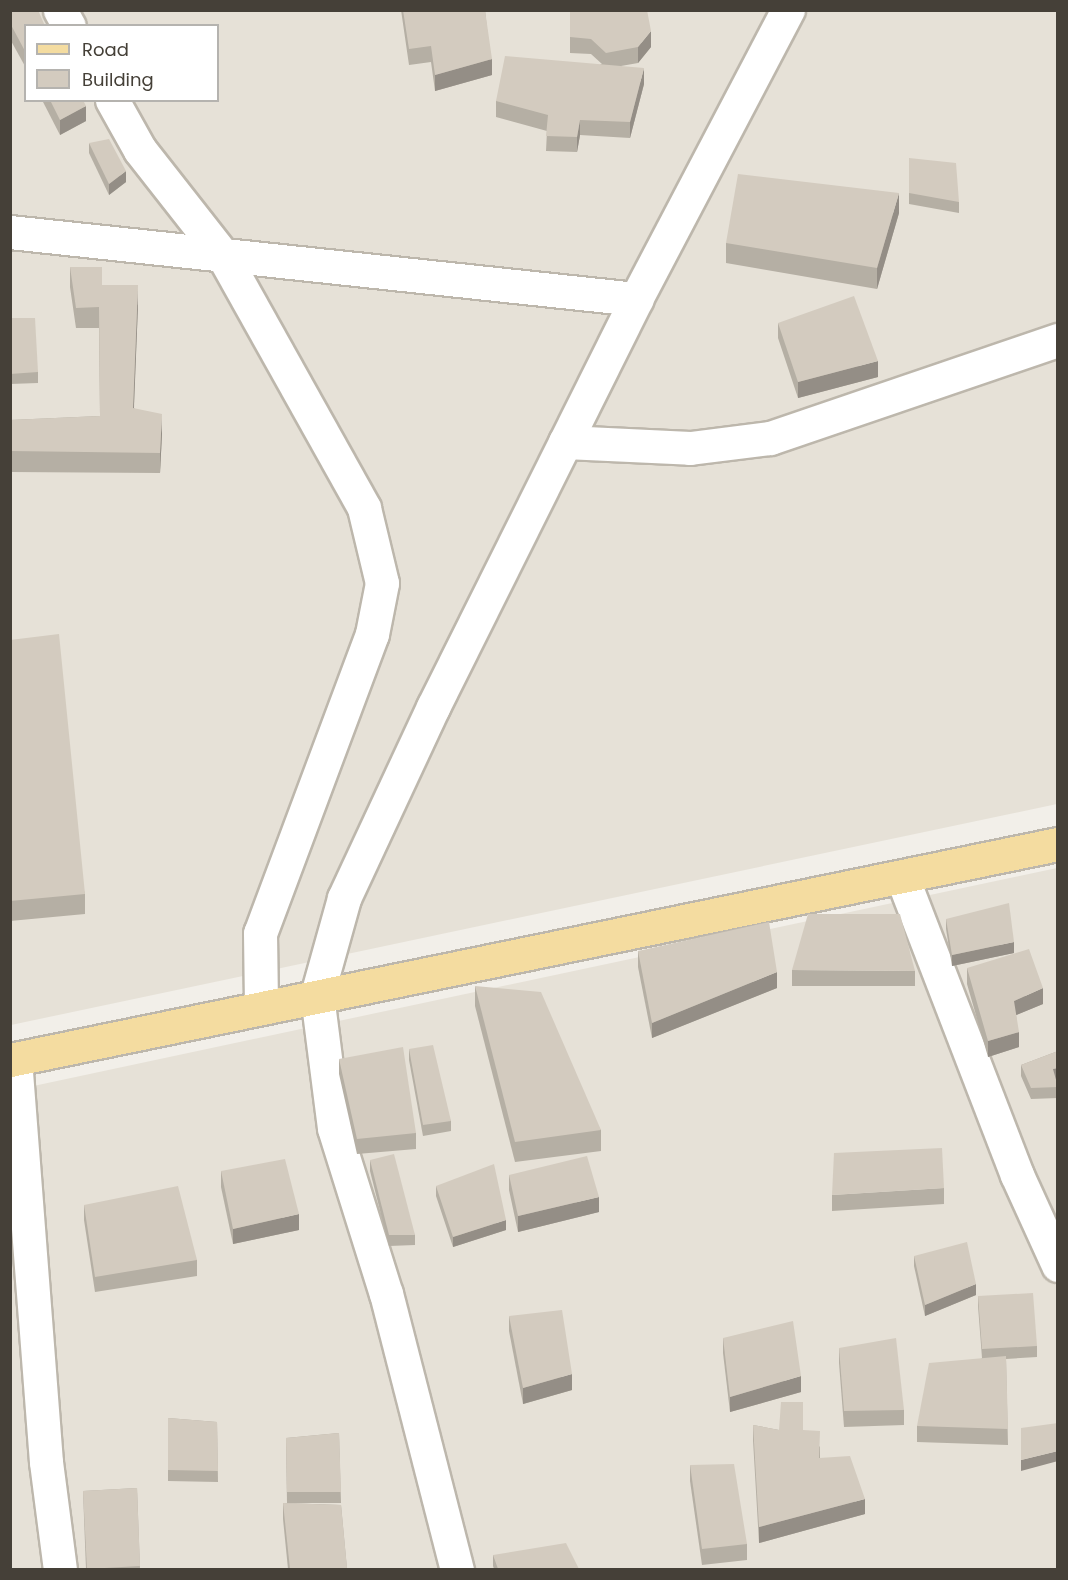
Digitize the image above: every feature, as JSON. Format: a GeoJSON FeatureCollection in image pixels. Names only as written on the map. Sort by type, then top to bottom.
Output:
{"type":"FeatureCollection","features":[{"type":"Feature","properties":{"kind":"main road"},"geometry":{"type":"LineString","coordinates":[[13,1059],[1058,844]]}},
{"type":"Feature","properties":{"kind":"street"},"geometry":{"type":"LineString","coordinates":[[60,10],[68,24]]}},
{"type":"Feature","properties":{"kind":"street"},"geometry":{"type":"LineString","coordinates":[[457,1569],[386,1294],[334,1128],[317,995],[344,898],[636,299],[788,10]]}},
{"type":"Feature","properties":{"kind":"street"},"geometry":{"type":"LineString","coordinates":[[113,102],[140,150],[224,257],[364,508],[382,583],[372,634],[260,933],[261,1007]]}},
{"type":"Feature","properties":{"kind":"street"},"geometry":{"type":"LineString","coordinates":[[10,232],[224,257],[636,299]]}},
{"type":"Feature","properties":{"kind":"street"},"geometry":{"type":"LineString","coordinates":[[565,442],[690,448],[770,438],[1058,340]]}},
{"type":"Feature","properties":{"kind":"street"},"geometry":{"type":"LineString","coordinates":[[902,877],[1017,1175],[1058,1266]]}},
{"type":"Feature","properties":{"kind":"street"},"geometry":{"type":"LineString","coordinates":[[13,1059],[46,1462],[60,1569]]}},
{"type":"Feature","properties":{"kind":"shaded area"},"geometry":{"type":"Polygon","coordinates":[[[10,11],[1057,11],[1057,804],[11,1025],[10,11]]]}},
{"type":"Feature","properties":{"kind":"shaded area"},"geometry":{"type":"Polygon","coordinates":[[[1057,868],[1057,1569],[11,1569],[10,1091],[1057,868]]]}},
{"type":"Feature","properties":{"kind":"building"},"geometry":{"type":"Polygon","coordinates":[[[17,10],[38,10],[44,24],[24,24],[24,49],[10,23],[10,13],[17,10]]]}},
{"type":"Feature","properties":{"kind":"building"},"geometry":{"type":"Polygon","coordinates":[[[403,10],[485,10],[492,59],[435,75],[431,46],[409,49],[403,10]]]}},
{"type":"Feature","properties":{"kind":"building"},"geometry":{"type":"Polygon","coordinates":[[[570,10],[647,10],[651,31],[638,47],[606,53],[591,39],[570,37],[570,10]]]}},
{"type":"Feature","properties":{"kind":"building"},"geometry":{"type":"Polygon","coordinates":[[[505,56],[644,68],[630,122],[580,120],[577,137],[546,136],[548,115],[496,101],[505,56]]]}},
{"type":"Feature","properties":{"kind":"building"},"geometry":{"type":"Polygon","coordinates":[[[51,102],[84,102],[86,106],[60,120],[51,102]]]}},
{"type":"Feature","properties":{"kind":"building"},"geometry":{"type":"Polygon","coordinates":[[[109,139],[126,171],[109,184],[89,143],[109,139]]]}},
{"type":"Feature","properties":{"kind":"building"},"geometry":{"type":"Polygon","coordinates":[[[909,158],[956,163],[959,202],[909,193],[909,158]]]}},
{"type":"Feature","properties":{"kind":"building"},"geometry":{"type":"Polygon","coordinates":[[[738,174],[899,193],[877,268],[726,243],[738,174]]]}},
{"type":"Feature","properties":{"kind":"building"},"geometry":{"type":"Polygon","coordinates":[[[70,267],[102,267],[102,285],[138,285],[133,408],[162,414],[160,453],[10,451],[10,420],[100,416],[99,307],[76,308],[70,267]]]}},
{"type":"Feature","properties":{"kind":"building"},"geometry":{"type":"Polygon","coordinates":[[[854,296],[878,361],[798,382],[778,323],[854,296]]]}},
{"type":"Feature","properties":{"kind":"building"},"geometry":{"type":"Polygon","coordinates":[[[10,318],[35,318],[38,372],[10,374],[10,318]]]}},
{"type":"Feature","properties":{"kind":"building"},"geometry":{"type":"Polygon","coordinates":[[[59,634],[85,894],[10,901],[10,640],[59,634]]]}},
{"type":"Feature","properties":{"kind":"building"},"geometry":{"type":"Polygon","coordinates":[[[1009,903],[1014,942],[952,955],[946,919],[1009,903]]]}},
{"type":"Feature","properties":{"kind":"building"},"geometry":{"type":"Polygon","coordinates":[[[808,914],[900,914],[915,971],[792,970],[808,914]]]}},
{"type":"Feature","properties":{"kind":"building"},"geometry":{"type":"Polygon","coordinates":[[[769,922],[777,972],[652,1023],[638,951],[769,922]]]}},
{"type":"Feature","properties":{"kind":"building"},"geometry":{"type":"Polygon","coordinates":[[[1029,949],[1043,988],[1014,1001],[1019,1032],[988,1041],[967,968],[1029,949]]]}},
{"type":"Feature","properties":{"kind":"building"},"geometry":{"type":"Polygon","coordinates":[[[475,986],[541,992],[601,1130],[515,1142],[475,986]]]}},
{"type":"Feature","properties":{"kind":"building"},"geometry":{"type":"Polygon","coordinates":[[[433,1045],[451,1121],[423,1125],[409,1049],[433,1045]]]}},
{"type":"Feature","properties":{"kind":"building"},"geometry":{"type":"Polygon","coordinates":[[[403,1047],[416,1133],[357,1139],[339,1059],[403,1047]]]}},
{"type":"Feature","properties":{"kind":"building"},"geometry":{"type":"Polygon","coordinates":[[[1058,1051],[1058,1068],[1053,1069],[1058,1087],[1031,1088],[1021,1065],[1058,1051]]]}},
{"type":"Feature","properties":{"kind":"building"},"geometry":{"type":"Polygon","coordinates":[[[942,1148],[944,1188],[832,1195],[834,1153],[942,1148]]]}},
{"type":"Feature","properties":{"kind":"building"},"geometry":{"type":"Polygon","coordinates":[[[394,1154],[415,1235],[389,1235],[370,1160],[394,1154]]]}},
{"type":"Feature","properties":{"kind":"building"},"geometry":{"type":"Polygon","coordinates":[[[587,1156],[599,1197],[518,1216],[509,1175],[587,1156]]]}},
{"type":"Feature","properties":{"kind":"building"},"geometry":{"type":"Polygon","coordinates":[[[285,1159],[299,1214],[233,1229],[221,1171],[285,1159]]]}},
{"type":"Feature","properties":{"kind":"building"},"geometry":{"type":"Polygon","coordinates":[[[494,1164],[506,1220],[453,1237],[436,1186],[494,1164]]]}},
{"type":"Feature","properties":{"kind":"building"},"geometry":{"type":"Polygon","coordinates":[[[178,1186],[197,1260],[95,1277],[84,1205],[178,1186]]]}},
{"type":"Feature","properties":{"kind":"building"},"geometry":{"type":"Polygon","coordinates":[[[967,1242],[976,1284],[925,1305],[914,1256],[967,1242]]]}},
{"type":"Feature","properties":{"kind":"building"},"geometry":{"type":"Polygon","coordinates":[[[1033,1293],[1037,1346],[982,1349],[978,1296],[1033,1293]]]}},
{"type":"Feature","properties":{"kind":"building"},"geometry":{"type":"Polygon","coordinates":[[[562,1310],[572,1374],[523,1388],[509,1316],[562,1310]]]}},
{"type":"Feature","properties":{"kind":"building"},"geometry":{"type":"Polygon","coordinates":[[[793,1321],[801,1376],[730,1397],[723,1338],[793,1321]]]}},
{"type":"Feature","properties":{"kind":"building"},"geometry":{"type":"Polygon","coordinates":[[[896,1338],[904,1410],[844,1411],[839,1348],[896,1338]]]}},
{"type":"Feature","properties":{"kind":"building"},"geometry":{"type":"Polygon","coordinates":[[[1006,1356],[1008,1429],[917,1426],[929,1363],[1006,1356]]]}},
{"type":"Feature","properties":{"kind":"building"},"geometry":{"type":"Polygon","coordinates":[[[781,1402],[803,1402],[803,1430],[820,1431],[819,1458],[850,1456],[865,1499],[759,1527],[753,1425],[779,1430],[781,1402]]]}},
{"type":"Feature","properties":{"kind":"building"},"geometry":{"type":"Polygon","coordinates":[[[168,1418],[217,1422],[218,1471],[168,1470],[168,1418]]]}},
{"type":"Feature","properties":{"kind":"building"},"geometry":{"type":"Polygon","coordinates":[[[1058,1423],[1058,1451],[1021,1460],[1021,1428],[1058,1423]]]}},
{"type":"Feature","properties":{"kind":"building"},"geometry":{"type":"Polygon","coordinates":[[[339,1433],[341,1492],[287,1492],[286,1438],[339,1433]]]}},
{"type":"Feature","properties":{"kind":"building"},"geometry":{"type":"Polygon","coordinates":[[[734,1464],[747,1544],[702,1549],[690,1465],[734,1464]]]}},
{"type":"Feature","properties":{"kind":"building"},"geometry":{"type":"Polygon","coordinates":[[[137,1488],[140,1566],[87,1569],[83,1491],[137,1488]]]}},
{"type":"Feature","properties":{"kind":"building"},"geometry":{"type":"Polygon","coordinates":[[[283,1503],[341,1505],[347,1568],[290,1569],[283,1503]]]}},
{"type":"Feature","properties":{"kind":"building"},"geometry":{"type":"Polygon","coordinates":[[[566,1543],[579,1569],[498,1569],[493,1555],[566,1543]]]}}]}
